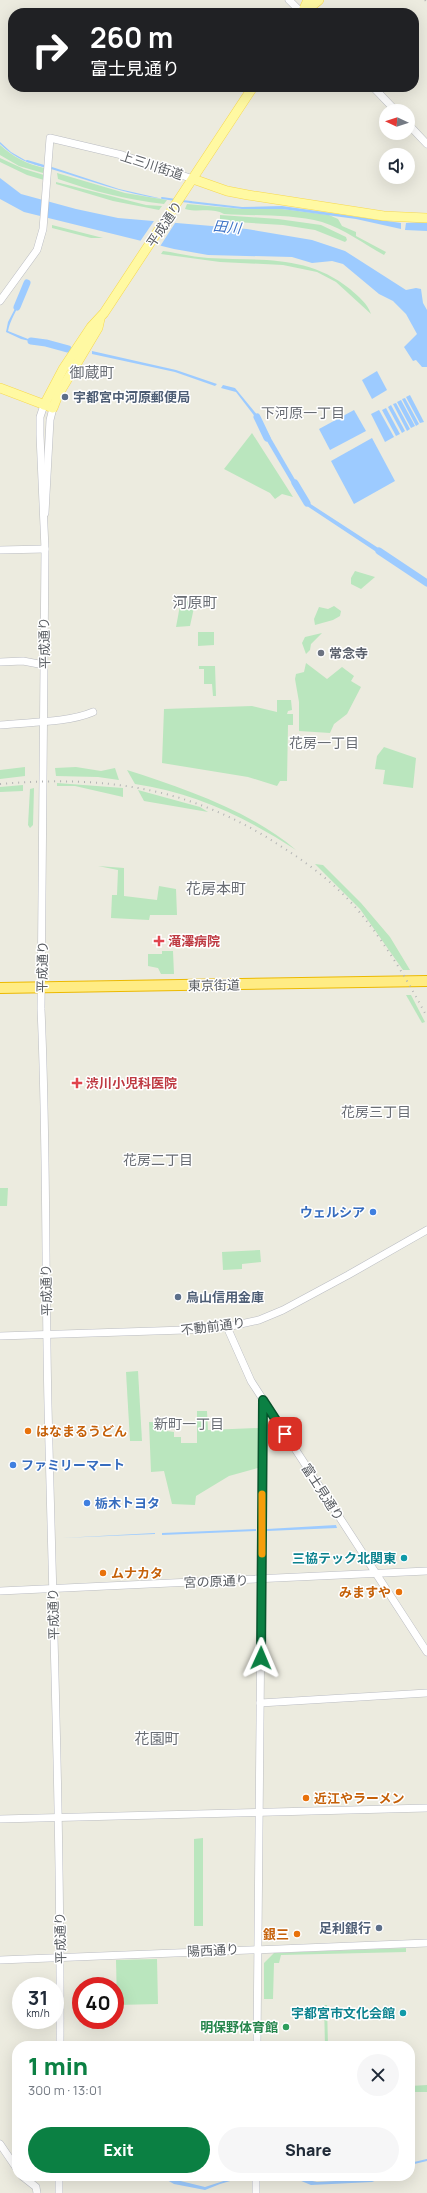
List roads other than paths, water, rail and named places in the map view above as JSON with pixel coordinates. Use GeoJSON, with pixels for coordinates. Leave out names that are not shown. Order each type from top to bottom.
{"type":"FeatureCollection","features":[{"type":"Feature","properties":{"kind":"highway","name":"東京街道"},"geometry":{"type":"LineString","coordinates":[[0,988],[427,981]]}},
{"type":"Feature","properties":{"kind":"main road"},"geometry":{"type":"LineString","coordinates":[[309,8],[319,0]]}},
{"type":"Feature","properties":{"kind":"main road","name":"平成通り"},"geometry":{"type":"LineString","coordinates":[[48,406],[63,369],[91,327],[100,319],[144,254],[250,92]]}},
{"type":"Feature","properties":{"kind":"main road","name":"上三川街道"},"geometry":{"type":"LineString","coordinates":[[194,179],[227,191],[248,195],[384,216],[427,218]]}},
{"type":"Feature","properties":{"kind":"main road"},"geometry":{"type":"LineString","coordinates":[[0,388],[48,406]]}},
{"type":"Feature","properties":{"kind":"street"},"geometry":{"type":"LineString","coordinates":[[289,0],[297,8]]}},
{"type":"Feature","properties":{"kind":"street"},"geometry":{"type":"LineString","coordinates":[[378,92],[389,104]]}},
{"type":"Feature","properties":{"kind":"street"},"geometry":{"type":"LineString","coordinates":[[415,131],[427,144]]}},
{"type":"Feature","properties":{"kind":"street","name":"上三川街道"},"geometry":{"type":"LineString","coordinates":[[0,301],[37,250],[43,226],[50,138],[122,155],[194,179]]}},
{"type":"Feature","properties":{"kind":"street","name":"平成通り"},"geometry":{"type":"LineString","coordinates":[[48,406],[40,417],[44,535],[41,988],[52,1589],[58,1818],[60,2041]]}},
{"type":"Feature","properties":{"kind":"street"},"geometry":{"type":"LineString","coordinates":[[0,550],[44,549]]}},
{"type":"Feature","properties":{"kind":"street"},"geometry":{"type":"LineString","coordinates":[[0,662],[23,661],[44,665]]}},
{"type":"Feature","properties":{"kind":"street"},"geometry":{"type":"LineString","coordinates":[[0,725],[86,715],[93,712]]}},
{"type":"Feature","properties":{"kind":"street","name":"不動前通り"},"geometry":{"type":"LineString","coordinates":[[0,1336],[106,1334],[227,1327],[260,1320],[278,1313],[427,1230]]}},
{"type":"Feature","properties":{"kind":"street","name":"富士見通り"},"geometry":{"type":"LineString","coordinates":[[227,1327],[251,1382],[427,1652]]}},
{"type":"Feature","properties":{"kind":"street"},"geometry":{"type":"LineString","coordinates":[[257,2041],[263,1400]]}},
{"type":"Feature","properties":{"kind":"street","name":"宮の原通り"},"geometry":{"type":"LineString","coordinates":[[0,1591],[427,1571]]}},
{"type":"Feature","properties":{"kind":"street"},"geometry":{"type":"LineString","coordinates":[[260,1703],[427,1694]]}},
{"type":"Feature","properties":{"kind":"street"},"geometry":{"type":"LineString","coordinates":[[0,1819],[259,1814],[427,1808]]}},
{"type":"Feature","properties":{"kind":"street","name":"陽西通り"},"geometry":{"type":"LineString","coordinates":[[0,1960],[258,1948],[427,1943]]}},
{"type":"Feature","properties":{"kind":"street"},"geometry":{"type":"LineString","coordinates":[[0,2144],[12,2162]]}},
{"type":"Feature","properties":{"kind":"street"},"geometry":{"type":"LineString","coordinates":[[28,2181],[36,2187],[37,2193]]}},
{"type":"Feature","properties":{"kind":"street"},"geometry":{"type":"LineString","coordinates":[[59,2181],[59,2193]]}},
{"type":"Feature","properties":{"kind":"street"},"geometry":{"type":"LineString","coordinates":[[256,2181],[256,2193]]}},
{"type":"Feature","properties":{"kind":"water"},"geometry":{"type":"Polygon","coordinates":[[[0,142],[11,152],[30,163],[18,158],[6,150],[0,142]]]}},
{"type":"Feature","properties":{"kind":"water"},"geometry":{"type":"Polygon","coordinates":[[[30,163],[52,167],[119,189],[163,199],[120,190],[30,163]]]}},
{"type":"Feature","properties":{"kind":"water"},"geometry":{"type":"Polygon","coordinates":[[[0,178],[21,194],[76,209],[118,218],[247,229],[312,240],[345,251],[406,290],[416,288],[421,289],[423,303],[427,310],[427,367],[422,367],[416,360],[413,361],[404,347],[417,334],[406,314],[393,301],[379,294],[343,264],[332,261],[312,263],[292,257],[208,255],[174,249],[24,212],[0,199],[0,178]]]}},
{"type":"Feature","properties":{"kind":"water"},"geometry":{"type":"Polygon","coordinates":[[[190,201],[242,207],[282,206],[401,223],[401,229],[356,219],[282,209],[242,209],[189,203],[190,201]]]}},
{"type":"Feature","properties":{"kind":"water"},"geometry":{"type":"Polygon","coordinates":[[[427,222],[427,231],[405,230],[406,223],[427,222]]]}},
{"type":"Feature","properties":{"kind":"water"},"geometry":{"type":"Polygon","coordinates":[[[20,299],[22,299],[8,331],[38,343],[21,339],[6,332],[8,322],[20,299]]]}},
{"type":"Feature","properties":{"kind":"water"},"geometry":{"type":"Polygon","coordinates":[[[92,351],[176,370],[217,384],[215,386],[175,372],[92,354],[92,351]]]}},
{"type":"Feature","properties":{"kind":"water"},"geometry":{"type":"Polygon","coordinates":[[[377,371],[387,390],[372,399],[362,380],[377,371]]]}},
{"type":"Feature","properties":{"kind":"water"},"geometry":{"type":"Polygon","coordinates":[[[223,385],[235,388],[263,422],[259,425],[259,422],[236,392],[221,388],[223,385]]]}},
{"type":"Feature","properties":{"kind":"water"},"geometry":{"type":"Polygon","coordinates":[[[410,395],[424,422],[420,423],[406,397],[410,395]]]}},
{"type":"Feature","properties":{"kind":"water"},"geometry":{"type":"Polygon","coordinates":[[[405,398],[419,424],[416,426],[402,399],[405,398]]]}},
{"type":"Feature","properties":{"kind":"water"},"geometry":{"type":"Polygon","coordinates":[[[401,400],[415,426],[411,428],[397,402],[401,400]]]}},
{"type":"Feature","properties":{"kind":"water"},"geometry":{"type":"Polygon","coordinates":[[[396,403],[410,429],[407,431],[393,404],[396,403]]]}},
{"type":"Feature","properties":{"kind":"water"},"geometry":{"type":"Polygon","coordinates":[[[391,405],[405,431],[402,433],[388,407],[391,405]]]}},
{"type":"Feature","properties":{"kind":"water"},"geometry":{"type":"Polygon","coordinates":[[[386,408],[400,434],[396,436],[382,410],[386,408]]]}},
{"type":"Feature","properties":{"kind":"water"},"geometry":{"type":"Polygon","coordinates":[[[354,410],[366,431],[330,450],[319,429],[354,410]]]}},
{"type":"Feature","properties":{"kind":"water"},"geometry":{"type":"Polygon","coordinates":[[[379,410],[394,437],[385,442],[371,414],[379,410]]]}},
{"type":"Feature","properties":{"kind":"water"},"geometry":{"type":"Polygon","coordinates":[[[265,428],[301,490],[297,492],[261,431],[265,428]]]}},
{"type":"Feature","properties":{"kind":"water"},"geometry":{"type":"Polygon","coordinates":[[[372,438],[395,481],[354,504],[331,461],[372,438]]]}},
{"type":"Feature","properties":{"kind":"water"},"geometry":{"type":"Polygon","coordinates":[[[304,496],[309,503],[386,553],[387,559],[307,506],[301,497],[304,496]]]}},
{"type":"Feature","properties":{"kind":"water"},"geometry":{"type":"Polygon","coordinates":[[[336,1525],[337,1528],[267,1531],[267,1529],[336,1525]]]}},
{"type":"Feature","properties":{"kind":"water"},"geometry":{"type":"Polygon","coordinates":[[[256,1529],[256,1531],[162,1535],[162,1533],[256,1529]]]}},
{"type":"Feature","properties":{"kind":"water"},"geometry":{"type":"Polygon","coordinates":[[[155,1533],[155,1534],[62,1538],[155,1533]]]}},
{"type":"Feature","properties":{"kind":"water"},"geometry":{"type":"Polygon","coordinates":[[[169,2181],[180,2181],[205,2187],[224,2181],[230,2181],[205,2190],[174,2184],[169,2181]]]}},
{"type":"Feature","properties":{"kind":"water"},"geometry":{"type":"Polygon","coordinates":[[[301,2181],[374,2181],[372,2182],[311,2185],[301,2181]]]}},
{"type":"Feature","properties":{"kind":"waterway"},"geometry":{"type":"LineString","coordinates":[[27,161],[44,166]]}},
{"type":"Feature","properties":{"kind":"waterway"},"geometry":{"type":"LineString","coordinates":[[162,198],[176,200]]}},
{"type":"Feature","properties":{"kind":"waterway"},"geometry":{"type":"LineString","coordinates":[[182,201],[191,202]]}},
{"type":"Feature","properties":{"kind":"waterway"},"geometry":{"type":"LineString","coordinates":[[17,307],[27,283]]}},
{"type":"Feature","properties":{"kind":"waterway"},"geometry":{"type":"LineString","coordinates":[[31,341],[46,343],[68,349]]}},
{"type":"Feature","properties":{"kind":"waterway"},"geometry":{"type":"LineString","coordinates":[[257,417],[267,438]]}},
{"type":"Feature","properties":{"kind":"waterway"},"geometry":{"type":"LineString","coordinates":[[295,483],[307,503]]}},
{"type":"Feature","properties":{"kind":"waterway"},"geometry":{"type":"LineString","coordinates":[[379,551],[427,583]]}},
{"type":"Feature","properties":{"kind":"waterway"},"geometry":{"type":"LineString","coordinates":[[415,2163],[427,2160]]}},
{"type":"Feature","properties":{"kind":"waterway"},"geometry":{"type":"LineString","coordinates":[[338,2182],[343,2181]]}},
{"type":"Feature","properties":{"kind":"railway"},"geometry":{"type":"LineString","coordinates":[[0,784],[76,782],[112,784],[147,790],[181,798],[215,811],[248,827],[302,860],[348,899],[385,947],[427,1017]]}},
{"type":"Feature","properties":{"kind":"place","name":"宇都宮中河原郵便局"},"geometry":{"type":"Point","coordinates":[65,397]}},
{"type":"Feature","properties":{"kind":"place","name":"常念寺"},"geometry":{"type":"Point","coordinates":[321,653]}},
{"type":"Feature","properties":{"kind":"place","name":"滝澤病院"},"geometry":{"type":"Point","coordinates":[159,941]}},
{"type":"Feature","properties":{"kind":"place","name":"渋川小児科医院"},"geometry":{"type":"Point","coordinates":[77,1083]}},
{"type":"Feature","properties":{"kind":"place","name":"ウェルシア"},"geometry":{"type":"Point","coordinates":[373,1212]}},
{"type":"Feature","properties":{"kind":"place","name":"烏山信用金庫"},"geometry":{"type":"Point","coordinates":[178,1297]}},
{"type":"Feature","properties":{"kind":"place","name":"はなまるうどん"},"geometry":{"type":"Point","coordinates":[28,1431]}},
{"type":"Feature","properties":{"kind":"place","name":"ファミリーマート"},"geometry":{"type":"Point","coordinates":[13,1465]}},
{"type":"Feature","properties":{"kind":"place","name":"栃木トヨタ"},"geometry":{"type":"Point","coordinates":[87,1503]}},
{"type":"Feature","properties":{"kind":"place","name":"三協テック北関東"},"geometry":{"type":"Point","coordinates":[404,1558]}},
{"type":"Feature","properties":{"kind":"place","name":"ムナカタ"},"geometry":{"type":"Point","coordinates":[103,1573]}},
{"type":"Feature","properties":{"kind":"place","name":"みますや"},"geometry":{"type":"Point","coordinates":[399,1592]}},
{"type":"Feature","properties":{"kind":"place","name":"近江やラーメン"},"geometry":{"type":"Point","coordinates":[306,1798]}},
{"type":"Feature","properties":{"kind":"place","name":"足利銀行"},"geometry":{"type":"Point","coordinates":[379,1928]}},
{"type":"Feature","properties":{"kind":"place","name":"銀三"},"geometry":{"type":"Point","coordinates":[297,1934]}},
{"type":"Feature","properties":{"kind":"place","name":"宇都宮市文化会館"},"geometry":{"type":"Point","coordinates":[403,2013]}},
{"type":"Feature","properties":{"kind":"place","name":"明保野体育館"},"geometry":{"type":"Point","coordinates":[286,2027]}},
{"type":"Feature","properties":{"kind":"district","name":"御蔵町"},"geometry":{"type":"Point","coordinates":[92,373]}},
{"type":"Feature","properties":{"kind":"district","name":"下河原一丁目"},"geometry":{"type":"Point","coordinates":[303,413]}},
{"type":"Feature","properties":{"kind":"district","name":"河原町"},"geometry":{"type":"Point","coordinates":[195,603]}},
{"type":"Feature","properties":{"kind":"district","name":"花房一丁目"},"geometry":{"type":"Point","coordinates":[324,743]}},
{"type":"Feature","properties":{"kind":"district","name":"花房本町"},"geometry":{"type":"Point","coordinates":[216,889]}},
{"type":"Feature","properties":{"kind":"district","name":"花房三丁目"},"geometry":{"type":"Point","coordinates":[376,1112]}},
{"type":"Feature","properties":{"kind":"district","name":"花房二丁目"},"geometry":{"type":"Point","coordinates":[158,1160]}},
{"type":"Feature","properties":{"kind":"district","name":"新町一丁目"},"geometry":{"type":"Point","coordinates":[189,1424]}},
{"type":"Feature","properties":{"kind":"district","name":"花園町"},"geometry":{"type":"Point","coordinates":[157,1739]}},
{"type":"Feature","properties":{"kind":"water label","name":"田川"},"geometry":{"type":"Point","coordinates":[227,227]}}]}
